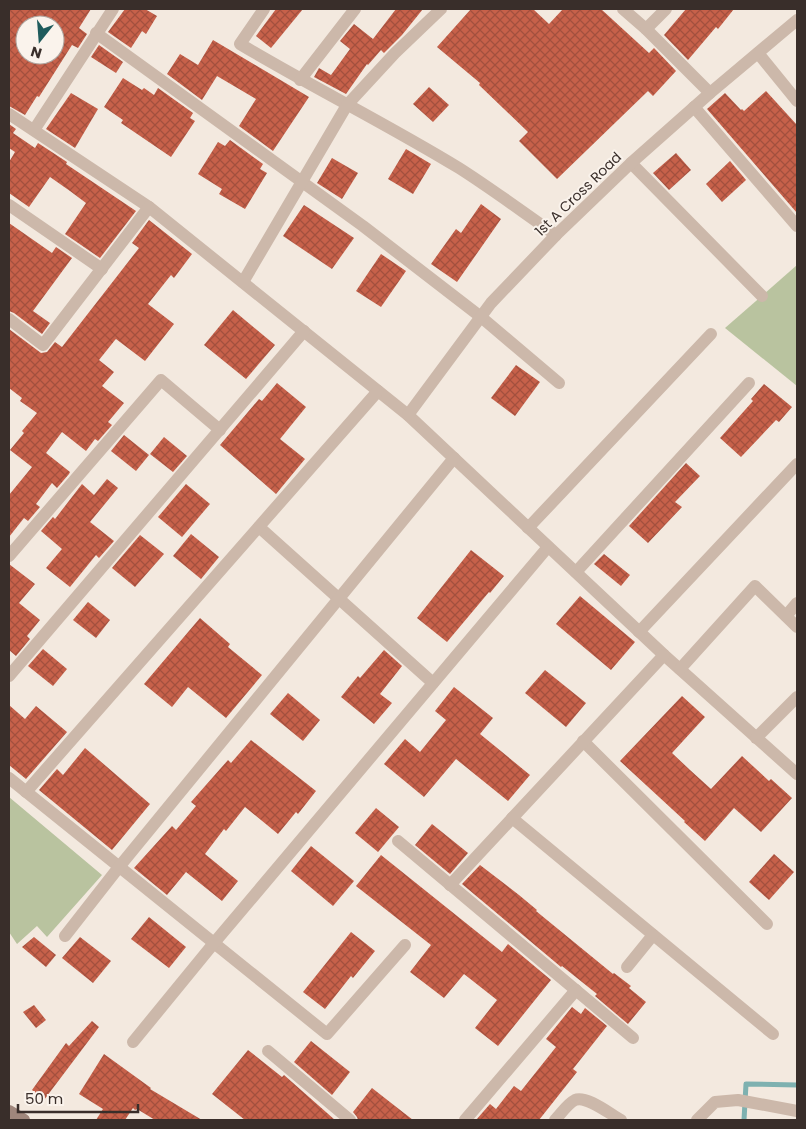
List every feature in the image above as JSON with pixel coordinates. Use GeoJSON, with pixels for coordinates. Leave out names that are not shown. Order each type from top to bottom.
{"type":"FeatureCollection","features":[{"type":"Feature","properties":{"kind":"main road"},"geometry":{"type":"LineString","coordinates":[[9,1111],[24,1120]]}},
{"type":"Feature","properties":{"kind":"street"},"geometry":{"type":"LineString","coordinates":[[34,130],[113,9]]}},
{"type":"Feature","properties":{"kind":"street"},"geometry":{"type":"LineString","coordinates":[[264,9],[240,44],[300,80],[459,168],[556,235]]}},
{"type":"Feature","properties":{"kind":"street"},"geometry":{"type":"LineString","coordinates":[[300,80],[355,9]]}},
{"type":"Feature","properties":{"kind":"street"},"geometry":{"type":"LineString","coordinates":[[243,282],[347,105],[396,52],[440,9]]}},
{"type":"Feature","properties":{"kind":"street"},"geometry":{"type":"LineString","coordinates":[[623,9],[646,29],[710,93]]}},
{"type":"Feature","properties":{"kind":"street"},"geometry":{"type":"LineString","coordinates":[[646,29],[666,9]]}},
{"type":"Feature","properties":{"kind":"street","name":"1st A Cross Road"},"geometry":{"type":"LineString","coordinates":[[408,415],[491,303],[556,235],[694,107],[797,20]]}},
{"type":"Feature","properties":{"kind":"street"},"geometry":{"type":"LineString","coordinates":[[96,33],[302,184],[363,226],[481,317],[559,383]]}},
{"type":"Feature","properties":{"kind":"street"},"geometry":{"type":"LineString","coordinates":[[758,53],[797,101]]}},
{"type":"Feature","properties":{"kind":"street"},"geometry":{"type":"LineString","coordinates":[[694,107],[797,226]]}},
{"type":"Feature","properties":{"kind":"street"},"geometry":{"type":"LineString","coordinates":[[9,114],[150,207],[408,415],[680,670],[797,774]]}},
{"type":"Feature","properties":{"kind":"street"},"geometry":{"type":"LineString","coordinates":[[631,164],[762,296]]}},
{"type":"Feature","properties":{"kind":"street"},"geometry":{"type":"LineString","coordinates":[[9,204],[102,269]]}},
{"type":"Feature","properties":{"kind":"street"},"geometry":{"type":"LineString","coordinates":[[9,319],[43,345],[150,207]]}},
{"type":"Feature","properties":{"kind":"street"},"geometry":{"type":"LineString","coordinates":[[9,676],[304,331]]}},
{"type":"Feature","properties":{"kind":"street"},"geometry":{"type":"LineString","coordinates":[[528,528],[711,334]]}},
{"type":"Feature","properties":{"kind":"street"},"geometry":{"type":"LineString","coordinates":[[9,556],[161,380],[220,430]]}},
{"type":"Feature","properties":{"kind":"street"},"geometry":{"type":"LineString","coordinates":[[576,572],[749,383]]}},
{"type":"Feature","properties":{"kind":"street"},"geometry":{"type":"LineString","coordinates":[[26,792],[378,390]]}},
{"type":"Feature","properties":{"kind":"street"},"geometry":{"type":"LineString","coordinates":[[65,936],[119,867],[454,458]]}},
{"type":"Feature","properties":{"kind":"street"},"geometry":{"type":"LineString","coordinates":[[640,632],[797,464]]}},
{"type":"Feature","properties":{"kind":"street"},"geometry":{"type":"LineString","coordinates":[[259,526],[434,683]]}},
{"type":"Feature","properties":{"kind":"street"},"geometry":{"type":"LineString","coordinates":[[133,1042],[214,943],[548,547]]}},
{"type":"Feature","properties":{"kind":"street"},"geometry":{"type":"LineString","coordinates":[[680,670],[755,586],[797,627]]}},
{"type":"Feature","properties":{"kind":"street"},"geometry":{"type":"LineString","coordinates":[[786,616],[797,603]]}},
{"type":"Feature","properties":{"kind":"street"},"geometry":{"type":"LineString","coordinates":[[450,885],[664,655]]}},
{"type":"Feature","properties":{"kind":"street"},"geometry":{"type":"LineString","coordinates":[[756,738],[797,697]]}},
{"type":"Feature","properties":{"kind":"street"},"geometry":{"type":"LineString","coordinates":[[583,741],[767,924]]}},
{"type":"Feature","properties":{"kind":"street"},"geometry":{"type":"LineString","coordinates":[[9,778],[326,1034],[405,945]]}},
{"type":"Feature","properties":{"kind":"street"},"geometry":{"type":"LineString","coordinates":[[512,818],[773,1034]]}},
{"type":"Feature","properties":{"kind":"street"},"geometry":{"type":"LineString","coordinates":[[398,841],[633,1038]]}},
{"type":"Feature","properties":{"kind":"street"},"geometry":{"type":"LineString","coordinates":[[627,967],[653,935]]}},
{"type":"Feature","properties":{"kind":"street"},"geometry":{"type":"LineString","coordinates":[[465,1120],[576,990]]}},
{"type":"Feature","properties":{"kind":"street"},"geometry":{"type":"LineString","coordinates":[[268,1051],[350,1120]]}},
{"type":"Feature","properties":{"kind":"street"},"geometry":{"type":"LineString","coordinates":[[555,1120],[577,1099],[589,1101],[621,1120]]}},
{"type":"Feature","properties":{"kind":"street"},"geometry":{"type":"LineString","coordinates":[[697,1120],[715,1102],[738,1100],[797,1110]]}},
{"type":"Feature","properties":{"kind":"green space"},"geometry":{"type":"Polygon","coordinates":[[[797,265],[797,386],[725,328],[797,265]]]}},
{"type":"Feature","properties":{"kind":"green space"},"geometry":{"type":"Polygon","coordinates":[[[9,797],[102,875],[47,937],[37,926],[17,944],[9,932],[9,797]]]}},
{"type":"Feature","properties":{"kind":"building"},"geometry":{"type":"Polygon","coordinates":[[[9,9],[91,9],[79,28],[87,34],[78,48],[72,45],[65,56],[65,15],[15,15],[15,65],[59,65],[25,115],[9,106],[9,9]]]}},
{"type":"Feature","properties":{"kind":"building"},"geometry":{"type":"Polygon","coordinates":[[[125,9],[145,9],[157,16],[146,34],[142,31],[131,48],[108,32],[125,9]]]}},
{"type":"Feature","properties":{"kind":"building"},"geometry":{"type":"Polygon","coordinates":[[[276,9],[303,9],[271,48],[256,36],[276,9]]]}},
{"type":"Feature","properties":{"kind":"building"},"geometry":{"type":"Polygon","coordinates":[[[396,9],[423,9],[402,35],[384,53],[381,50],[367,64],[346,94],[314,77],[319,68],[331,75],[350,49],[340,41],[354,24],[373,39],[396,9]]]}},
{"type":"Feature","properties":{"kind":"building"},"geometry":{"type":"Polygon","coordinates":[[[471,9],[533,9],[549,24],[563,9],[601,9],[649,53],[654,48],[676,71],[653,96],[648,91],[557,179],[519,141],[528,132],[479,85],[480,83],[437,47],[471,9]]]}},
{"type":"Feature","properties":{"kind":"building"},"geometry":{"type":"Polygon","coordinates":[[[686,9],[734,9],[718,29],[716,27],[688,60],[664,35],[686,9]]]}},
{"type":"Feature","properties":{"kind":"building"},"geometry":{"type":"Polygon","coordinates":[[[213,40],[309,97],[273,151],[239,126],[256,99],[217,76],[202,100],[167,74],[180,54],[198,65],[213,40]]]}},
{"type":"Feature","properties":{"kind":"building"},"geometry":{"type":"Polygon","coordinates":[[[99,45],[123,62],[116,73],[91,57],[99,45]]]}},
{"type":"Feature","properties":{"kind":"building"},"geometry":{"type":"Polygon","coordinates":[[[123,78],[154,95],[158,88],[193,113],[190,118],[195,121],[171,157],[121,123],[123,120],[104,107],[123,78]]]}},
{"type":"Feature","properties":{"kind":"building"},"geometry":{"type":"Polygon","coordinates":[[[429,87],[449,105],[433,122],[413,104],[429,87]]]}},
{"type":"Feature","properties":{"kind":"building"},"geometry":{"type":"Polygon","coordinates":[[[766,91],[797,125],[797,213],[707,109],[725,93],[744,111],[766,91]]]}},
{"type":"Feature","properties":{"kind":"building"},"geometry":{"type":"Polygon","coordinates":[[[71,93],[98,109],[75,148],[46,129],[71,93]]]}},
{"type":"Feature","properties":{"kind":"building"},"geometry":{"type":"Polygon","coordinates":[[[9,124],[16,129],[13,133],[35,148],[38,143],[136,211],[100,258],[65,234],[86,203],[70,191],[50,177],[29,207],[9,193],[9,162],[15,152],[9,148],[9,124]]]}},
{"type":"Feature","properties":{"kind":"building"},"geometry":{"type":"Polygon","coordinates":[[[230,140],[263,164],[260,169],[267,173],[245,209],[219,194],[222,189],[198,174],[218,142],[225,146],[230,140]]]}},
{"type":"Feature","properties":{"kind":"building"},"geometry":{"type":"Polygon","coordinates":[[[406,149],[431,164],[413,194],[388,179],[406,149]]]}},
{"type":"Feature","properties":{"kind":"building"},"geometry":{"type":"Polygon","coordinates":[[[676,153],[691,170],[669,190],[653,173],[676,153]]]}},
{"type":"Feature","properties":{"kind":"building"},"geometry":{"type":"Polygon","coordinates":[[[332,158],[358,173],[342,199],[317,183],[332,158]]]}},
{"type":"Feature","properties":{"kind":"building"},"geometry":{"type":"Polygon","coordinates":[[[730,161],[746,180],[722,202],[706,184],[730,161]]]}},
{"type":"Feature","properties":{"kind":"building"},"geometry":{"type":"Polygon","coordinates":[[[481,204],[501,219],[457,282],[431,264],[456,229],[461,233],[481,204]]]}},
{"type":"Feature","properties":{"kind":"building"},"geometry":{"type":"Polygon","coordinates":[[[304,205],[354,238],[332,269],[283,236],[304,205]]]}},
{"type":"Feature","properties":{"kind":"building"},"geometry":{"type":"Polygon","coordinates":[[[149,220],[192,254],[174,278],[171,275],[148,304],[174,324],[145,361],[116,339],[99,360],[114,372],[102,386],[124,403],[108,422],[112,425],[98,441],[95,439],[86,451],[62,432],[46,453],[70,472],[69,474],[57,488],[52,483],[36,504],[40,507],[28,521],[24,518],[9,537],[9,495],[32,467],[10,450],[24,433],[22,431],[37,413],[20,401],[22,398],[9,388],[9,329],[41,353],[47,352],[55,342],[62,347],[139,248],[132,243],[149,220]]]}},
{"type":"Feature","properties":{"kind":"building"},"geometry":{"type":"Polygon","coordinates":[[[9,223],[52,253],[56,247],[72,258],[33,311],[50,323],[42,334],[9,311],[9,223]]]}},
{"type":"Feature","properties":{"kind":"building"},"geometry":{"type":"Polygon","coordinates":[[[381,254],[406,271],[381,307],[356,291],[381,254]]]}},
{"type":"Feature","properties":{"kind":"building"},"geometry":{"type":"Polygon","coordinates":[[[233,310],[275,345],[246,379],[204,345],[233,310]]]}},
{"type":"Feature","properties":{"kind":"building"},"geometry":{"type":"Polygon","coordinates":[[[516,365],[540,382],[515,416],[491,398],[516,365]]]}},
{"type":"Feature","properties":{"kind":"building"},"geometry":{"type":"Polygon","coordinates":[[[277,383],[306,407],[280,439],[305,459],[276,494],[220,445],[259,399],[262,401],[277,383]]]}},
{"type":"Feature","properties":{"kind":"building"},"geometry":{"type":"Polygon","coordinates":[[[764,384],[792,407],[779,422],[776,420],[741,457],[720,438],[753,401],[751,399],[764,384]]]}},
{"type":"Feature","properties":{"kind":"building"},"geometry":{"type":"Polygon","coordinates":[[[124,435],[149,455],[136,471],[111,451],[124,435]]]}},
{"type":"Feature","properties":{"kind":"building"},"geometry":{"type":"Polygon","coordinates":[[[164,437],[187,456],[173,472],[150,454],[164,437]]]}},
{"type":"Feature","properties":{"kind":"building"},"geometry":{"type":"Polygon","coordinates":[[[686,463],[700,476],[675,502],[682,507],[648,543],[629,526],[686,463]]]}},
{"type":"Feature","properties":{"kind":"building"},"geometry":{"type":"Polygon","coordinates":[[[107,479],[118,488],[90,522],[114,541],[99,558],[96,555],[70,587],[46,568],[62,549],[41,531],[53,517],[55,519],[82,484],[94,495],[107,479]]]}},
{"type":"Feature","properties":{"kind":"building"},"geometry":{"type":"Polygon","coordinates":[[[186,484],[210,504],[182,537],[158,517],[186,484]]]}},
{"type":"Feature","properties":{"kind":"building"},"geometry":{"type":"Polygon","coordinates":[[[191,534],[219,557],[201,579],[173,556],[191,534]]]}},
{"type":"Feature","properties":{"kind":"building"},"geometry":{"type":"Polygon","coordinates":[[[140,535],[164,554],[135,587],[112,568],[140,535]]]}},
{"type":"Feature","properties":{"kind":"building"},"geometry":{"type":"Polygon","coordinates":[[[471,550],[504,576],[447,642],[417,618],[471,550]]]}},
{"type":"Feature","properties":{"kind":"building"},"geometry":{"type":"Polygon","coordinates":[[[604,554],[630,575],[621,586],[594,564],[604,554]]]}},
{"type":"Feature","properties":{"kind":"building"},"geometry":{"type":"Polygon","coordinates":[[[9,564],[35,584],[19,603],[40,620],[27,636],[30,639],[16,656],[9,650],[9,564]]]}},
{"type":"Feature","properties":{"kind":"building"},"geometry":{"type":"Polygon","coordinates":[[[580,596],[635,642],[611,670],[556,624],[580,596]]]}},
{"type":"Feature","properties":{"kind":"building"},"geometry":{"type":"Polygon","coordinates":[[[88,602],[110,620],[96,638],[73,620],[88,602]]]}},
{"type":"Feature","properties":{"kind":"building"},"geometry":{"type":"Polygon","coordinates":[[[200,618],[230,644],[228,647],[262,675],[226,718],[188,687],[172,707],[144,684],[200,618]]]}},
{"type":"Feature","properties":{"kind":"building"},"geometry":{"type":"Polygon","coordinates":[[[43,649],[67,669],[53,686],[28,666],[43,649]]]}},
{"type":"Feature","properties":{"kind":"building"},"geometry":{"type":"Polygon","coordinates":[[[384,650],[402,666],[380,694],[392,703],[374,724],[341,697],[358,676],[360,678],[384,650]]]}},
{"type":"Feature","properties":{"kind":"building"},"geometry":{"type":"Polygon","coordinates":[[[545,670],[586,703],[566,727],[525,693],[545,670]]]}},
{"type":"Feature","properties":{"kind":"building"},"geometry":{"type":"Polygon","coordinates":[[[454,687],[493,718],[480,734],[530,775],[508,801],[456,759],[424,797],[384,764],[405,739],[420,752],[446,720],[435,711],[454,687]]]}},
{"type":"Feature","properties":{"kind":"building"},"geometry":{"type":"Polygon","coordinates":[[[288,693],[320,720],[303,741],[270,714],[288,693]]]}},
{"type":"Feature","properties":{"kind":"building"},"geometry":{"type":"Polygon","coordinates":[[[682,696],[705,717],[672,753],[690,770],[711,789],[742,756],[769,781],[771,779],[792,798],[761,832],[734,808],[705,841],[620,761],[682,696]]]}},
{"type":"Feature","properties":{"kind":"building"},"geometry":{"type":"Polygon","coordinates":[[[9,705],[25,719],[36,706],[67,732],[26,779],[9,765],[9,705]]]}},
{"type":"Feature","properties":{"kind":"building"},"geometry":{"type":"Polygon","coordinates":[[[251,740],[316,791],[298,814],[296,812],[278,834],[245,807],[226,831],[224,829],[205,854],[238,881],[222,901],[186,872],[167,895],[134,868],[172,826],[176,830],[196,806],[191,802],[228,760],[231,763],[251,740]]]}},
{"type":"Feature","properties":{"kind":"building"},"geometry":{"type":"Polygon","coordinates":[[[85,748],[150,804],[112,850],[39,790],[57,769],[63,775],[85,748]]]}},
{"type":"Feature","properties":{"kind":"building"},"geometry":{"type":"Polygon","coordinates":[[[376,808],[399,827],[378,852],[355,833],[376,808]]]}},
{"type":"Feature","properties":{"kind":"building"},"geometry":{"type":"Polygon","coordinates":[[[432,824],[468,853],[450,874],[415,845],[432,824]]]}},
{"type":"Feature","properties":{"kind":"building"},"geometry":{"type":"Polygon","coordinates":[[[311,846],[354,881],[333,906],[291,871],[311,846]]]}},
{"type":"Feature","properties":{"kind":"building"},"geometry":{"type":"Polygon","coordinates":[[[774,854],[794,872],[769,900],[749,882],[774,854]]]}},
{"type":"Feature","properties":{"kind":"building"},"geometry":{"type":"Polygon","coordinates":[[[381,855],[502,952],[508,944],[551,980],[498,1046],[475,1028],[497,1000],[464,974],[444,998],[410,972],[431,945],[356,886],[381,855]]]}},
{"type":"Feature","properties":{"kind":"building"},"geometry":{"type":"Polygon","coordinates":[[[480,865],[519,895],[613,974],[631,986],[629,988],[646,1002],[628,1024],[595,996],[597,994],[561,967],[462,884],[480,865]]]}},
{"type":"Feature","properties":{"kind":"building"},"geometry":{"type":"Polygon","coordinates":[[[149,917],[186,947],[169,968],[131,939],[149,917]]]}},
{"type":"Feature","properties":{"kind":"building"},"geometry":{"type":"Polygon","coordinates":[[[351,932],[375,951],[353,978],[351,976],[325,1009],[303,992],[351,932]]]}},
{"type":"Feature","properties":{"kind":"building"},"geometry":{"type":"Polygon","coordinates":[[[34,937],[56,955],[46,967],[22,947],[34,937]]]}},
{"type":"Feature","properties":{"kind":"building"},"geometry":{"type":"Polygon","coordinates":[[[80,937],[111,961],[93,983],[62,958],[80,937]]]}},
{"type":"Feature","properties":{"kind":"building"},"geometry":{"type":"Polygon","coordinates":[[[34,1005],[46,1020],[36,1028],[23,1012],[34,1005]]]}},
{"type":"Feature","properties":{"kind":"building"},"geometry":{"type":"Polygon","coordinates":[[[572,1007],[581,1014],[585,1008],[607,1026],[573,1069],[577,1072],[539,1120],[476,1120],[490,1104],[496,1109],[514,1086],[521,1091],[556,1047],[546,1039],[572,1007]]]}},
{"type":"Feature","properties":{"kind":"building"},"geometry":{"type":"Polygon","coordinates":[[[92,1021],[99,1027],[44,1100],[32,1090],[66,1043],[69,1046],[92,1021]]]}},
{"type":"Feature","properties":{"kind":"building"},"geometry":{"type":"Polygon","coordinates":[[[311,1041],[350,1072],[332,1095],[294,1062],[311,1041]]]}},
{"type":"Feature","properties":{"kind":"building"},"geometry":{"type":"Polygon","coordinates":[[[248,1050],[282,1077],[284,1075],[335,1120],[245,1120],[212,1094],[248,1050]]]}},
{"type":"Feature","properties":{"kind":"building"},"geometry":{"type":"Polygon","coordinates":[[[104,1054],[150,1089],[202,1120],[155,1120],[133,1108],[125,1120],[96,1120],[103,1109],[79,1094],[104,1054]]]}},
{"type":"Feature","properties":{"kind":"building"},"geometry":{"type":"Polygon","coordinates":[[[372,1088],[413,1120],[358,1120],[353,1112],[372,1088]]]}},
{"type":"Feature","properties":{"kind":"waterway"},"geometry":{"type":"LineString","coordinates":[[744,1120],[746,1084],[797,1085]]}}]}
